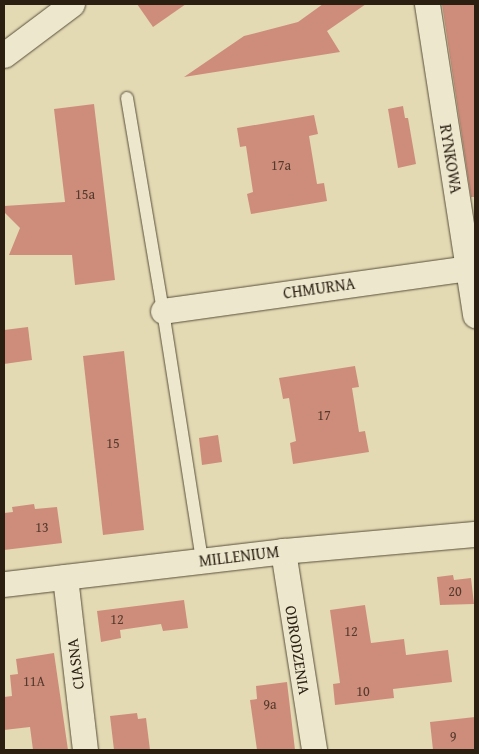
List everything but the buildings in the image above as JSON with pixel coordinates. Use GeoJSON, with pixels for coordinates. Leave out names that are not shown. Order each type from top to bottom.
{"type":"FeatureCollection","features":[{"type":"Feature","properties":{"kind":"street"},"geometry":{"type":"LineString","coordinates":[[4,55],[72,4]]}},
{"type":"Feature","properties":{"kind":"street","name":"RYNKOWA"},"geometry":{"type":"LineString","coordinates":[[427,4],[471,267],[475,315]]}},
{"type":"Feature","properties":{"kind":"street","name":"CHMURNA"},"geometry":{"type":"LineString","coordinates":[[163,311],[471,267]]}},
{"type":"Feature","properties":{"kind":"street","name":"MILLENIUM"},"geometry":{"type":"LineString","coordinates":[[4,584],[282,551],[475,534]]}},
{"type":"Feature","properties":{"kind":"street","name":"ODRODZENIA"},"geometry":{"type":"LineString","coordinates":[[282,551],[314,750]]}},
{"type":"Feature","properties":{"kind":"street","name":"CIASNA"},"geometry":{"type":"LineString","coordinates":[[65,577],[85,750]]}},
{"type":"Feature","properties":{"kind":"lane"},"geometry":{"type":"LineString","coordinates":[[127,98],[202,561]]}}]}
